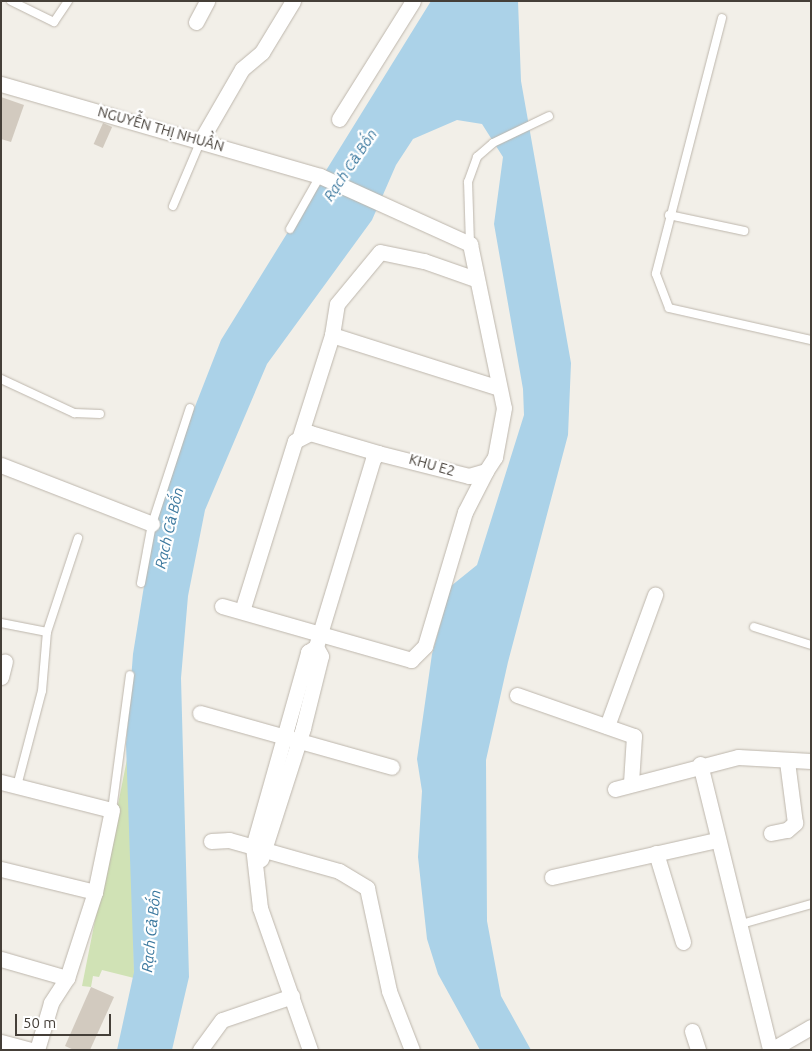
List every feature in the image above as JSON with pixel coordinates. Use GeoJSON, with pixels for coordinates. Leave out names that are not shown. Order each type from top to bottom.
{"type":"FeatureCollection","features":[{"type":"Feature","properties":{"kind":"street"},"geometry":{"type":"LineString","coordinates":[[196,22],[207,1]]}},
{"type":"Feature","properties":{"kind":"street"},"geometry":{"type":"LineString","coordinates":[[201,140],[242,69],[262,52],[293,1]]}},
{"type":"Feature","properties":{"kind":"street"},"geometry":{"type":"LineString","coordinates":[[339,119],[412,1]]}},
{"type":"Feature","properties":{"kind":"street","name":"NGUYỄN THỊ NHUẦN"},"geometry":{"type":"LineString","coordinates":[[1,84],[201,140],[320,176],[392,211],[470,244]]}},
{"type":"Feature","properties":{"kind":"street"},"geometry":{"type":"LineString","coordinates":[[222,606],[242,611],[318,640],[393,658],[411,660],[419,656],[425,646],[465,512],[495,457],[502,426],[499,388],[475,279],[470,244]]}},
{"type":"Feature","properties":{"kind":"street"},"geometry":{"type":"LineString","coordinates":[[242,611],[295,441],[300,436],[332,335],[337,304],[380,252],[424,261],[475,279]]}},
{"type":"Feature","properties":{"kind":"street"},"geometry":{"type":"LineString","coordinates":[[332,335],[499,388]]}},
{"type":"Feature","properties":{"kind":"street","name":"KHU E2"},"geometry":{"type":"LineString","coordinates":[[300,436],[310,433],[378,453],[469,476],[486,471]]}},
{"type":"Feature","properties":{"kind":"street"},"geometry":{"type":"LineString","coordinates":[[310,1050],[260,908],[256,867],[292,740],[321,656],[318,640],[373,459],[378,453]]}},
{"type":"Feature","properties":{"kind":"street"},"geometry":{"type":"LineString","coordinates":[[1,465],[152,524]]}},
{"type":"Feature","properties":{"kind":"street"},"geometry":{"type":"LineString","coordinates":[[607,726],[655,594]]}},
{"type":"Feature","properties":{"kind":"street"},"geometry":{"type":"LineString","coordinates":[[1,677],[4,661]]}},
{"type":"Feature","properties":{"kind":"street"},"geometry":{"type":"LineString","coordinates":[[517,695],[634,736],[636,741],[631,783]]}},
{"type":"Feature","properties":{"kind":"street"},"geometry":{"type":"LineString","coordinates":[[200,714],[392,767]]}},
{"type":"Feature","properties":{"kind":"street"},"geometry":{"type":"LineString","coordinates":[[616,789],[700,764],[738,757],[811,761]]}},
{"type":"Feature","properties":{"kind":"street"},"geometry":{"type":"LineString","coordinates":[[772,833],[788,830],[795,823],[787,761]]}},
{"type":"Feature","properties":{"kind":"street"},"geometry":{"type":"LineString","coordinates":[[700,764],[716,840],[770,1050],[811,1027]]}},
{"type":"Feature","properties":{"kind":"street"},"geometry":{"type":"LineString","coordinates":[[1,782],[112,810],[95,892],[67,978],[51,1003],[36,1050]]}},
{"type":"Feature","properties":{"kind":"street"},"geometry":{"type":"LineString","coordinates":[[211,842],[229,840],[339,871],[367,888],[389,991],[412,1050]]}},
{"type":"Feature","properties":{"kind":"street"},"geometry":{"type":"LineString","coordinates":[[552,877],[716,840]]}},
{"type":"Feature","properties":{"kind":"street"},"geometry":{"type":"LineString","coordinates":[[656,853],[683,942]]}},
{"type":"Feature","properties":{"kind":"street"},"geometry":{"type":"LineString","coordinates":[[1,869],[95,892]]}},
{"type":"Feature","properties":{"kind":"street"},"geometry":{"type":"LineString","coordinates":[[1,959],[67,978]]}},
{"type":"Feature","properties":{"kind":"street"},"geometry":{"type":"LineString","coordinates":[[200,1050],[222,1020],[292,996]]}},
{"type":"Feature","properties":{"kind":"street"},"geometry":{"type":"LineString","coordinates":[[692,1031],[698,1050]]}},
{"type":"Feature","properties":{"kind":"street"},"geometry":{"type":"LineString","coordinates":[[1,1042],[31,1050]]}},
{"type":"Feature","properties":{"kind":"lane"},"geometry":{"type":"LineString","coordinates":[[12,1],[54,22],[68,1]]}},
{"type":"Feature","properties":{"kind":"lane"},"geometry":{"type":"LineString","coordinates":[[722,18],[656,274],[669,308],[811,340]]}},
{"type":"Feature","properties":{"kind":"lane"},"geometry":{"type":"LineString","coordinates":[[470,244],[468,182],[477,157],[493,143],[549,116]]}},
{"type":"Feature","properties":{"kind":"lane"},"geometry":{"type":"LineString","coordinates":[[173,206],[201,140]]}},
{"type":"Feature","properties":{"kind":"lane"},"geometry":{"type":"LineString","coordinates":[[290,229],[320,176]]}},
{"type":"Feature","properties":{"kind":"lane"},"geometry":{"type":"LineString","coordinates":[[670,215],[744,231]]}},
{"type":"Feature","properties":{"kind":"lane"},"geometry":{"type":"LineString","coordinates":[[1,379],[74,413],[100,414]]}},
{"type":"Feature","properties":{"kind":"lane"},"geometry":{"type":"LineString","coordinates":[[141,583],[152,524],[190,408]]}},
{"type":"Feature","properties":{"kind":"lane"},"geometry":{"type":"LineString","coordinates":[[18,786],[42,691],[47,632],[78,538]]}},
{"type":"Feature","properties":{"kind":"lane"},"geometry":{"type":"LineString","coordinates":[[1,622],[47,632]]}},
{"type":"Feature","properties":{"kind":"lane"},"geometry":{"type":"LineString","coordinates":[[754,627],[811,645]]}},
{"type":"Feature","properties":{"kind":"lane"},"geometry":{"type":"LineString","coordinates":[[112,810],[130,675]]}},
{"type":"Feature","properties":{"kind":"lane"},"geometry":{"type":"LineString","coordinates":[[738,925],[811,904]]}},
{"type":"Feature","properties":{"kind":"green space"},"geometry":{"type":"Polygon","coordinates":[[[127,759],[133,853],[134,978],[102,970],[99,977],[93,976],[91,987],[82,986],[127,759]]]}},
{"type":"Feature","properties":{"kind":"water","name":"Rạch Cả Bốn"},"geometry":{"type":"Polygon","coordinates":[[[431,1],[518,1],[521,81],[571,363],[568,435],[508,662],[486,760],[487,921],[501,996],[531,1050],[480,1050],[438,974],[427,939],[418,857],[422,791],[417,759],[432,654],[451,586],[477,565],[524,415],[523,389],[494,224],[503,157],[482,124],[457,120],[413,139],[396,165],[372,220],[267,364],[205,510],[188,596],[181,678],[189,977],[172,1050],[117,1050],[134,972],[126,744],[133,654],[154,524],[171,468],[221,340],[431,1]]]}},
{"type":"Feature","properties":{"kind":"building"},"geometry":{"type":"Polygon","coordinates":[[[1,97],[24,105],[11,142],[1,139],[1,97]]]}},
{"type":"Feature","properties":{"kind":"building"},"geometry":{"type":"Polygon","coordinates":[[[103,123],[112,127],[103,148],[94,144],[103,123]]]}},
{"type":"Feature","properties":{"kind":"building"},"geometry":{"type":"Polygon","coordinates":[[[91,987],[114,997],[90,1050],[74,1050],[65,1046],[91,987]]]}}]}
